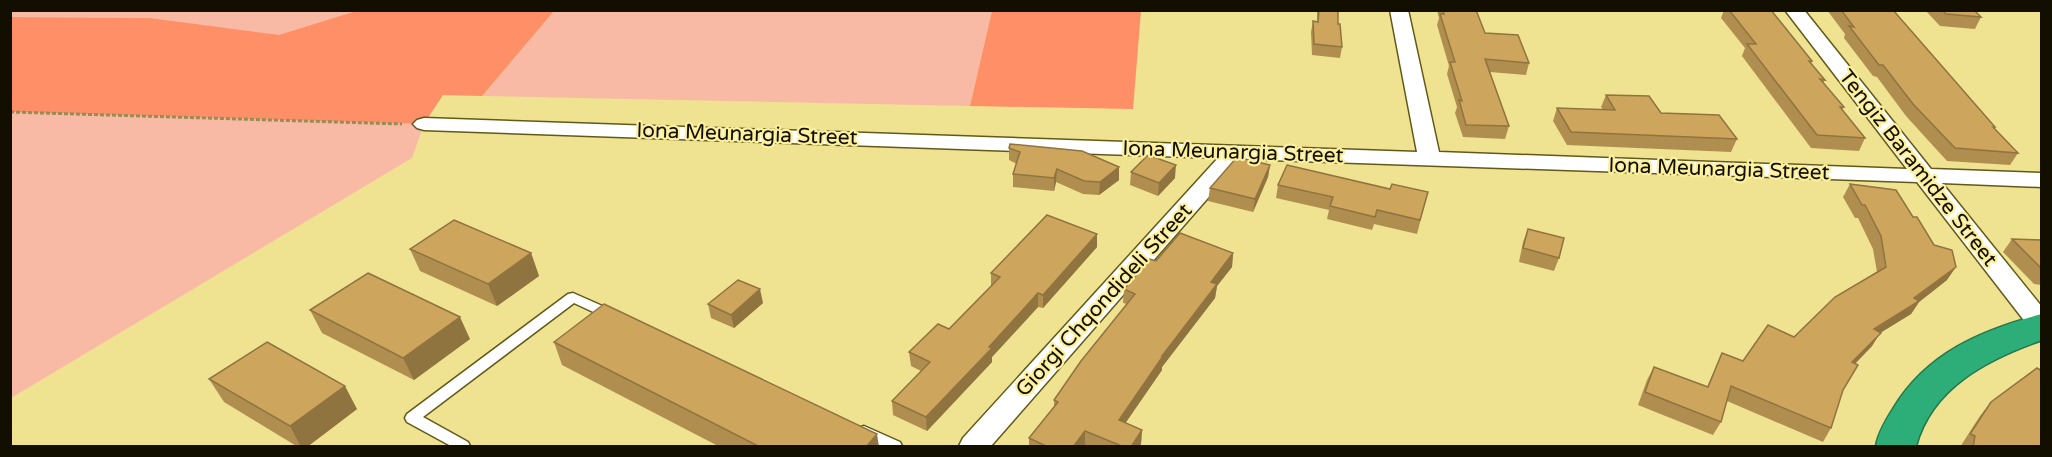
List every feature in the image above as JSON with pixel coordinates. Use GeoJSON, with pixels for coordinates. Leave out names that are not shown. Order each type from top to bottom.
{"type":"FeatureCollection","features":[{"type":"Feature","properties":{"kind":"highway"},"geometry":{"type":"LineString","coordinates":[[1896,447],[1900,431],[1924,390],[1956,362],[2000,341],[2042,326]]}},
{"type":"Feature","properties":{"kind":"street"},"geometry":{"type":"LineString","coordinates":[[1399,10],[1430,159]]}},
{"type":"Feature","properties":{"kind":"street","name":"Tengiz Baramidze Street"},"geometry":{"type":"LineString","coordinates":[[1794,10],[2042,326]]}},
{"type":"Feature","properties":{"kind":"street","name":"Iona Meunargia Street"},"geometry":{"type":"LineString","coordinates":[[424,124],[2042,180]]}},
{"type":"Feature","properties":{"kind":"street","name":"Giorgi Chqondideli Street"},"geometry":{"type":"LineString","coordinates":[[974,447],[1235,153]]}},
{"type":"Feature","properties":{"kind":"lane"},"geometry":{"type":"LineString","coordinates":[[463,447],[412,418],[573,297],[627,322]]}},
{"type":"Feature","properties":{"kind":"lane"},"geometry":{"type":"LineString","coordinates":[[852,427],[895,447]]}},
{"type":"Feature","properties":{"kind":"path"},"geometry":{"type":"LineString","coordinates":[[10,112],[424,124]]}},
{"type":"Feature","properties":{"kind":"shaded area"},"geometry":{"type":"Polygon","coordinates":[[[11,10],[356,11],[279,36],[150,18],[11,17],[11,10]]]}},
{"type":"Feature","properties":{"kind":"shaded area"},"geometry":{"type":"Polygon","coordinates":[[[356,11],[554,11],[482,96],[443,95],[424,124],[11,112],[11,17],[150,18],[279,35],[356,11]]]}},
{"type":"Feature","properties":{"kind":"shaded area"},"geometry":{"type":"Polygon","coordinates":[[[554,11],[992,11],[970,106],[482,96],[554,11]]]}},
{"type":"Feature","properties":{"kind":"shaded area"},"geometry":{"type":"Polygon","coordinates":[[[992,11],[1141,11],[1133,109],[970,106],[992,11]]]}},
{"type":"Feature","properties":{"kind":"shaded area"},"geometry":{"type":"Polygon","coordinates":[[[11,112],[424,124],[412,158],[11,398],[11,112]]]}},
{"type":"Feature","properties":{"kind":"building"},"geometry":{"type":"Polygon","coordinates":[[[1319,10],[1338,10],[1342,47],[1314,44],[1313,21],[1318,22],[1319,10]]]}},
{"type":"Feature","properties":{"kind":"building"},"geometry":{"type":"Polygon","coordinates":[[[1443,10],[1476,10],[1485,33],[1518,35],[1529,63],[1485,59],[1509,126],[1466,125],[1459,100],[1462,101],[1450,62],[1455,62],[1440,14],[1444,14],[1443,10]]]}},
{"type":"Feature","properties":{"kind":"building"},"geometry":{"type":"Polygon","coordinates":[[[1729,10],[1771,10],[1812,61],[1809,61],[1825,80],[1820,79],[1844,107],[1840,107],[1865,138],[1817,135],[1747,44],[1756,44],[1729,10]]]}},
{"type":"Feature","properties":{"kind":"building"},"geometry":{"type":"Polygon","coordinates":[[[1841,10],[1893,10],[2018,153],[1955,148],[1913,104],[1883,65],[1879,65],[1849,26],[1854,27],[1841,10]]]}},
{"type":"Feature","properties":{"kind":"building"},"geometry":{"type":"Polygon","coordinates":[[[1942,10],[1974,10],[1981,17],[1946,14],[1942,10]]]}},
{"type":"Feature","properties":{"kind":"building"},"geometry":{"type":"Polygon","coordinates":[[[1606,95],[1649,96],[1661,113],[1719,115],[1737,139],[1571,132],[1557,108],[1615,110],[1606,95]]]}},
{"type":"Feature","properties":{"kind":"building"},"geometry":{"type":"Polygon","coordinates":[[[1010,144],[1082,151],[1119,167],[1100,182],[1084,181],[1057,169],[1054,178],[1013,174],[1020,152],[1009,148],[1010,144]]]}},
{"type":"Feature","properties":{"kind":"building"},"geometry":{"type":"Polygon","coordinates":[[[1148,155],[1176,165],[1159,183],[1131,172],[1148,155]]]}},
{"type":"Feature","properties":{"kind":"building"},"geometry":{"type":"Polygon","coordinates":[[[1237,157],[1270,165],[1255,199],[1210,188],[1237,157]]]}},
{"type":"Feature","properties":{"kind":"building"},"geometry":{"type":"Polygon","coordinates":[[[1287,165],[1390,189],[1392,184],[1428,192],[1420,220],[1377,210],[1375,217],[1330,206],[1333,197],[1278,185],[1287,165]]]}},
{"type":"Feature","properties":{"kind":"building"},"geometry":{"type":"Polygon","coordinates":[[[1850,184],[1896,190],[1913,217],[1917,217],[1934,245],[1952,250],[1956,267],[1914,298],[1919,301],[1874,329],[1881,333],[1852,362],[1858,365],[1843,390],[1831,428],[1731,386],[1721,422],[1645,392],[1654,367],[1708,387],[1722,353],[1743,361],[1768,325],[1794,337],[1835,297],[1886,267],[1881,236],[1865,205],[1862,205],[1850,184]]]}},
{"type":"Feature","properties":{"kind":"building"},"geometry":{"type":"Polygon","coordinates":[[[1047,215],[1097,234],[1043,295],[1038,293],[989,347],[992,348],[926,417],[892,401],[930,362],[909,352],[938,324],[949,329],[1000,277],[991,273],[1047,215]]]}},
{"type":"Feature","properties":{"kind":"building"},"geometry":{"type":"Polygon","coordinates":[[[454,220],[531,253],[488,284],[410,249],[454,220]]]}},
{"type":"Feature","properties":{"kind":"building"},"geometry":{"type":"Polygon","coordinates":[[[1528,229],[1564,238],[1559,258],[1523,248],[1528,229]]]}},
{"type":"Feature","properties":{"kind":"building"},"geometry":{"type":"Polygon","coordinates":[[[1180,233],[1233,253],[1211,282],[1217,284],[1162,356],[1119,420],[1142,430],[1131,447],[1124,447],[1085,431],[1073,447],[1048,447],[1029,438],[1058,402],[1054,400],[1081,361],[1135,294],[1124,289],[1150,259],[1156,261],[1180,233]]]}},
{"type":"Feature","properties":{"kind":"building"},"geometry":{"type":"Polygon","coordinates":[[[2012,239],[2042,240],[2042,269],[2012,239]]]}},
{"type":"Feature","properties":{"kind":"building"},"geometry":{"type":"Polygon","coordinates":[[[368,273],[460,317],[403,358],[310,310],[368,273]]]}},
{"type":"Feature","properties":{"kind":"building"},"geometry":{"type":"Polygon","coordinates":[[[738,280],[760,289],[731,315],[708,304],[738,280]]]}},
{"type":"Feature","properties":{"kind":"building"},"geometry":{"type":"Polygon","coordinates":[[[604,304],[877,434],[866,447],[760,447],[554,342],[604,304]]]}},
{"type":"Feature","properties":{"kind":"building"},"geometry":{"type":"Polygon","coordinates":[[[267,342],[345,386],[290,426],[209,379],[267,342]]]}},
{"type":"Feature","properties":{"kind":"building"},"geometry":{"type":"Polygon","coordinates":[[[2037,368],[2042,371],[2042,447],[1973,447],[1975,436],[1970,434],[1991,402],[2037,368]]]}}]}
